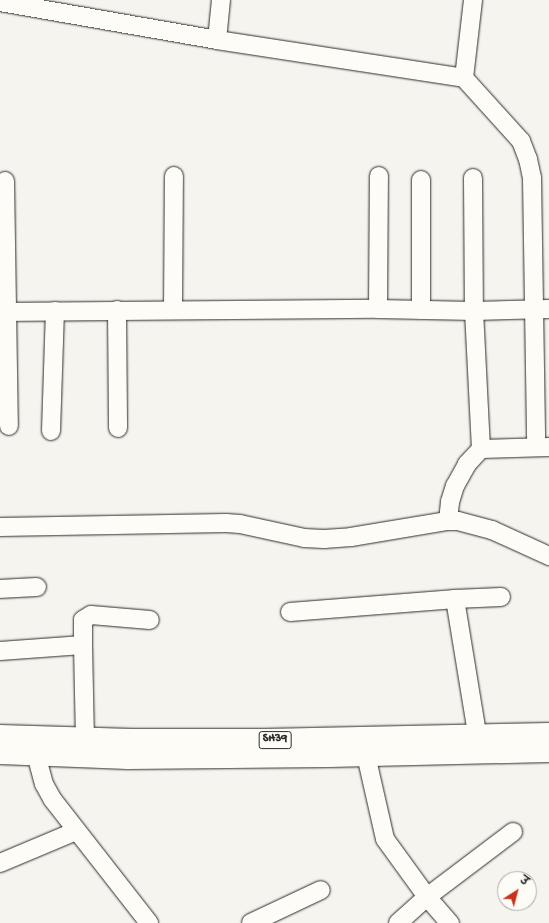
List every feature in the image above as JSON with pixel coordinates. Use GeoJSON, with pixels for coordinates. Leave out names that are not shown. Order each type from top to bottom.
{"type":"FeatureCollection","features":[{"type":"Feature","properties":{"kind":"main road","name":"SH39"},"geometry":{"type":"LineString","coordinates":[[364,747],[478,734],[549,734]]}},
{"type":"Feature","properties":{"kind":"main road","name":"SH39"},"geometry":{"type":"LineString","coordinates":[[0,736],[34,746],[128,758],[265,748],[364,747],[549,751]]}},
{"type":"Feature","properties":{"kind":"main road","name":"SH39"},"geometry":{"type":"LineString","coordinates":[[0,753],[85,738],[265,748]]}},
{"type":"Feature","properties":{"kind":"street"},"geometry":{"type":"LineString","coordinates":[[217,40],[221,0]]}},
{"type":"Feature","properties":{"kind":"street"},"geometry":{"type":"LineString","coordinates":[[464,78],[473,0]]}},
{"type":"Feature","properties":{"kind":"street"},"geometry":{"type":"LineString","coordinates":[[0,2],[217,40],[464,78],[521,141],[528,159],[532,178],[542,309],[542,447],[481,449],[467,464],[455,486],[450,502],[448,521]]}},
{"type":"Feature","properties":{"kind":"street"},"geometry":{"type":"LineString","coordinates":[[173,310],[174,176]]}},
{"type":"Feature","properties":{"kind":"street"},"geometry":{"type":"LineString","coordinates":[[378,309],[379,176]]}},
{"type":"Feature","properties":{"kind":"street"},"geometry":{"type":"LineString","coordinates":[[473,178],[474,311],[481,449]]}},
{"type":"Feature","properties":{"kind":"street"},"geometry":{"type":"LineString","coordinates":[[421,180],[421,310]]}},
{"type":"Feature","properties":{"kind":"street"},"geometry":{"type":"LineString","coordinates":[[5,181],[4,312],[9,426]]}},
{"type":"Feature","properties":{"kind":"street"},"geometry":{"type":"LineString","coordinates":[[4,312],[378,309],[474,311],[542,309]]}},
{"type":"Feature","properties":{"kind":"street"},"geometry":{"type":"LineString","coordinates":[[117,310],[118,428]]}},
{"type":"Feature","properties":{"kind":"street"},"geometry":{"type":"LineString","coordinates":[[51,431],[55,311]]}},
{"type":"Feature","properties":{"kind":"street"},"geometry":{"type":"LineString","coordinates":[[0,527],[226,523],[240,524],[304,538],[324,539],[351,537],[448,521],[477,525],[492,530],[549,556]]}},
{"type":"Feature","properties":{"kind":"street"},"geometry":{"type":"LineString","coordinates":[[0,590],[37,587]]}},
{"type":"Feature","properties":{"kind":"street"},"geometry":{"type":"LineString","coordinates":[[290,612],[455,599],[501,597]]}},
{"type":"Feature","properties":{"kind":"street"},"geometry":{"type":"LineString","coordinates":[[455,599],[478,734]]}},
{"type":"Feature","properties":{"kind":"street"},"geometry":{"type":"LineString","coordinates":[[85,738],[83,620],[86,617],[91,616],[150,620]]}},
{"type":"Feature","properties":{"kind":"street"},"geometry":{"type":"LineString","coordinates":[[0,651],[83,645]]}},
{"type":"Feature","properties":{"kind":"street"},"geometry":{"type":"LineString","coordinates":[[34,746],[44,784],[53,800],[149,923]]}},
{"type":"Feature","properties":{"kind":"street"},"geometry":{"type":"LineString","coordinates":[[364,747],[385,839],[427,897],[450,923]]}},
{"type":"Feature","properties":{"kind":"street"},"geometry":{"type":"LineString","coordinates":[[0,863],[76,830]]}},
{"type":"Feature","properties":{"kind":"street"},"geometry":{"type":"LineString","coordinates":[[398,923],[427,897],[513,832]]}},
{"type":"Feature","properties":{"kind":"street"},"geometry":{"type":"LineString","coordinates":[[251,923],[321,890]]}}]}
